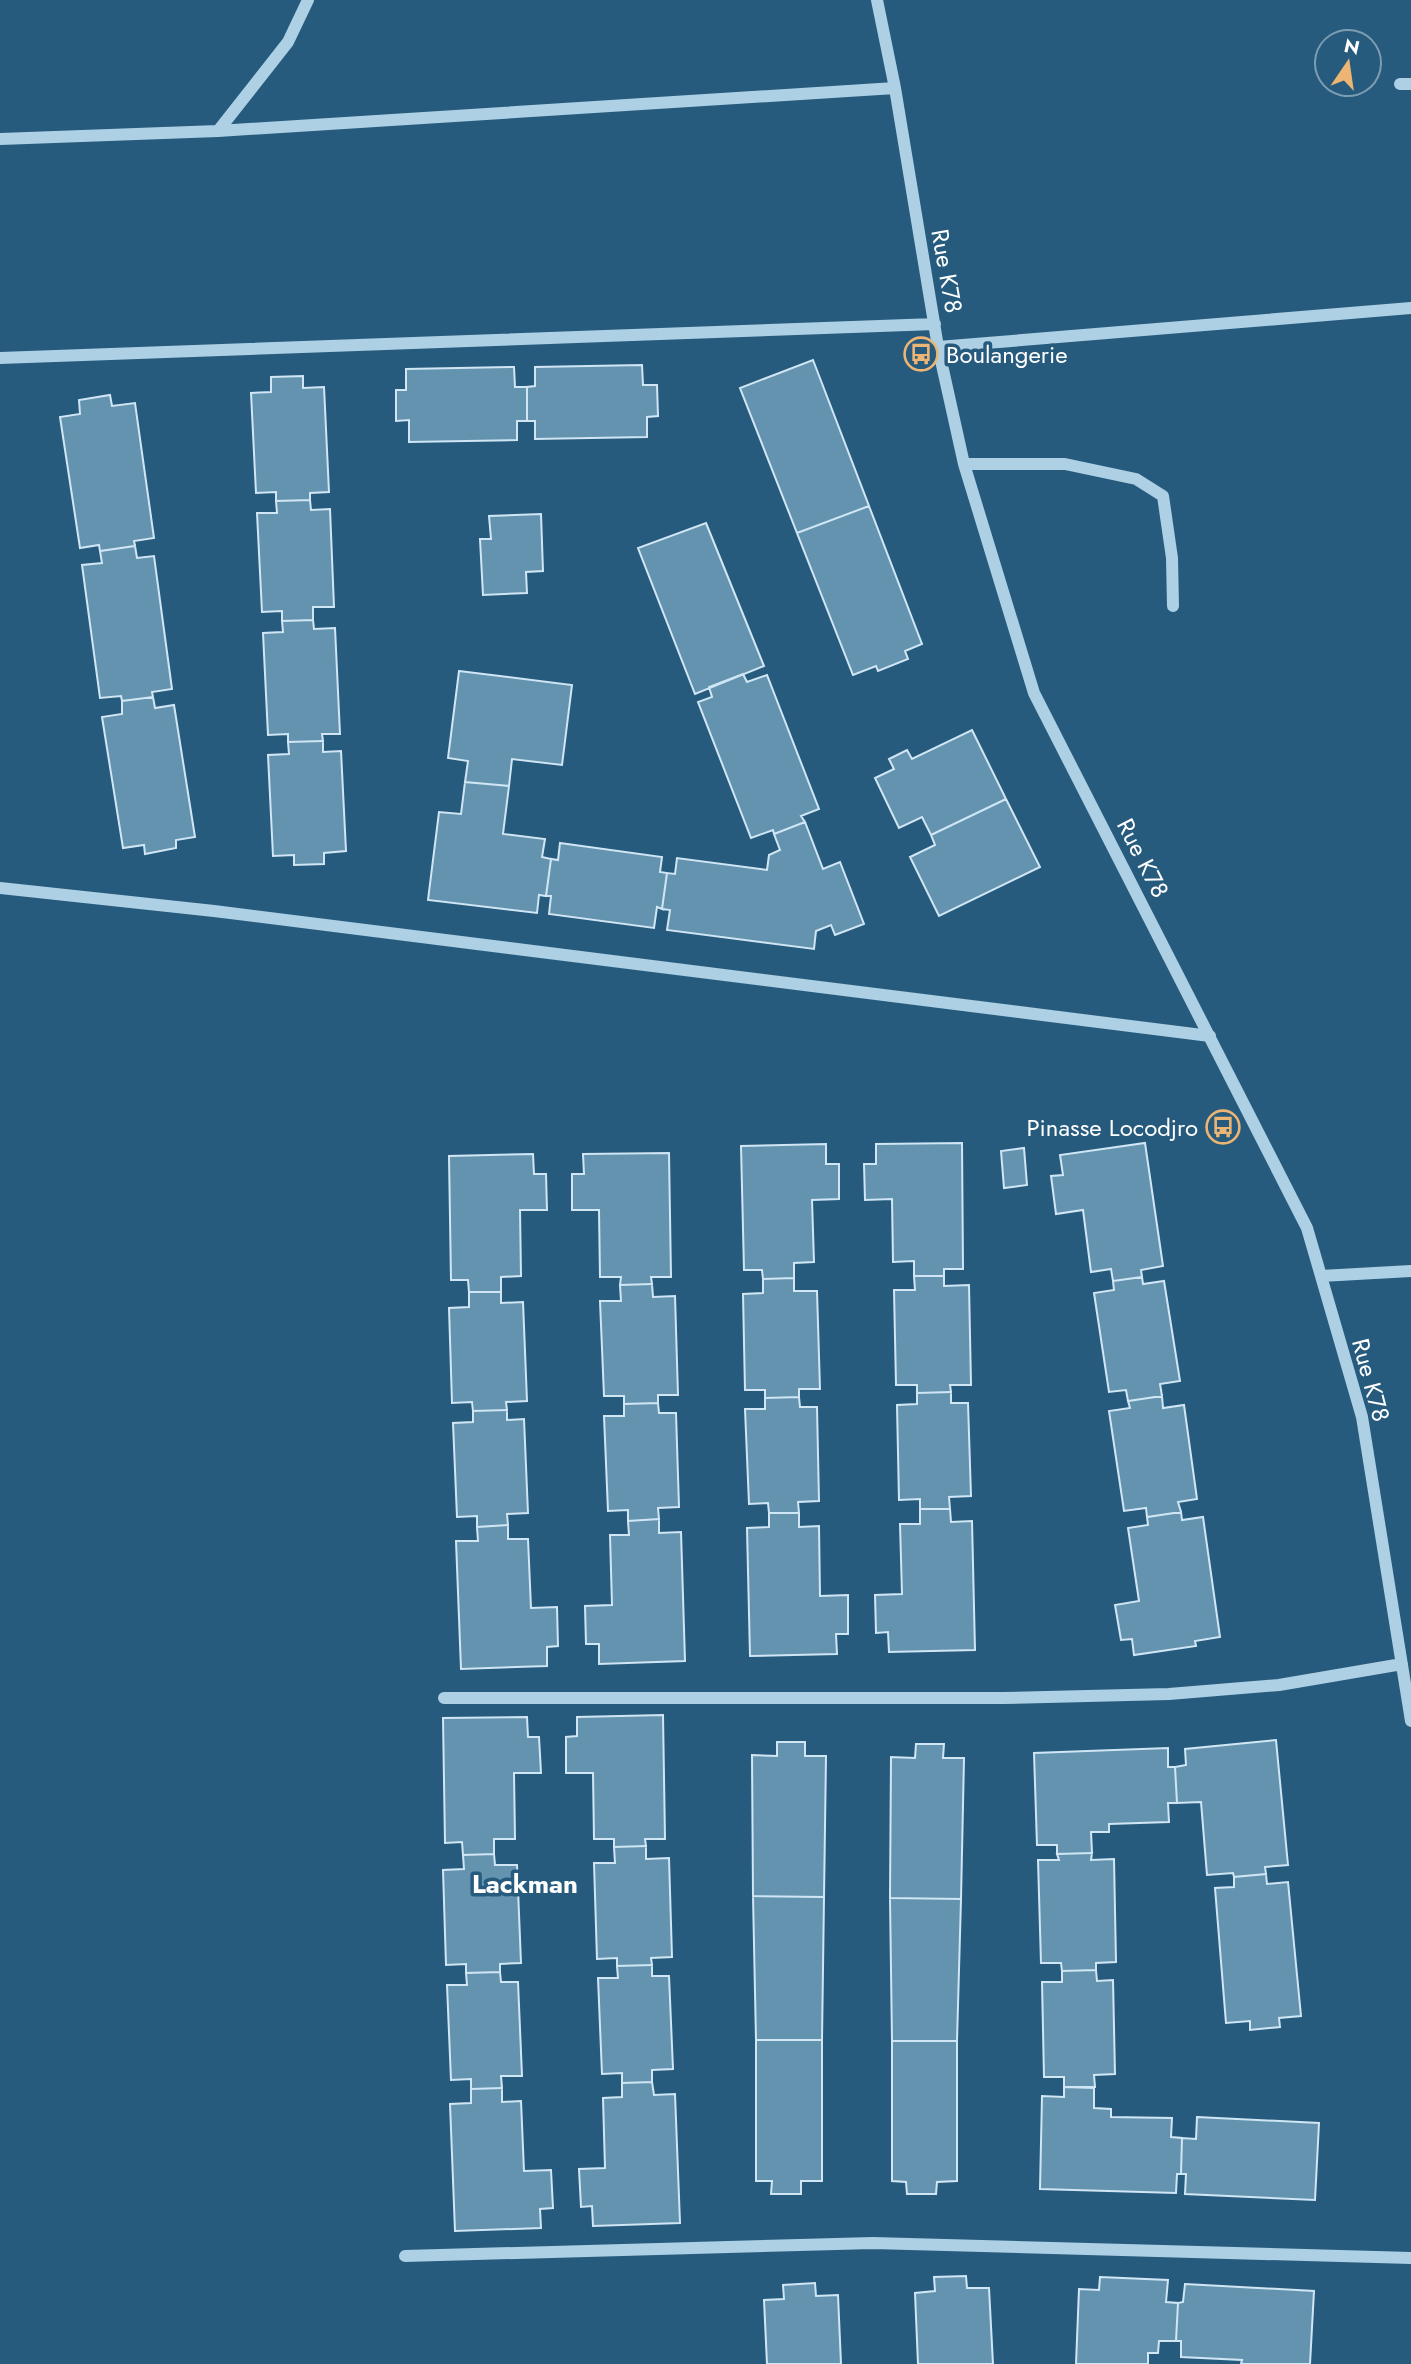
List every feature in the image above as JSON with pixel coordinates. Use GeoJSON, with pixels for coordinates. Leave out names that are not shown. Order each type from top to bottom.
{"type":"FeatureCollection","features":[{"type":"Feature","properties":{"kind":"street"},"geometry":{"type":"LineString","coordinates":[[218,131],[288,42],[308,0]]}},
{"type":"Feature","properties":{"kind":"street","name":"Rue K78"},"geometry":{"type":"LineString","coordinates":[[877,0],[895,88],[938,347],[964,464],[1034,693],[1307,1228],[1362,1417],[1411,1721]]}},
{"type":"Feature","properties":{"kind":"street"},"geometry":{"type":"LineString","coordinates":[[0,139],[218,131],[895,88]]}},
{"type":"Feature","properties":{"kind":"street"},"geometry":{"type":"LineString","coordinates":[[938,347],[1411,308]]}},
{"type":"Feature","properties":{"kind":"street"},"geometry":{"type":"LineString","coordinates":[[0,358],[935,324]]}},
{"type":"Feature","properties":{"kind":"street"},"geometry":{"type":"LineString","coordinates":[[964,464],[1065,464],[1136,479],[1163,496],[1172,558],[1172,606]]}},
{"type":"Feature","properties":{"kind":"street"},"geometry":{"type":"LineString","coordinates":[[0,888],[214,911],[1210,1036]]}},
{"type":"Feature","properties":{"kind":"street"},"geometry":{"type":"LineString","coordinates":[[1321,1276],[1411,1271]]}},
{"type":"Feature","properties":{"kind":"street"},"geometry":{"type":"LineString","coordinates":[[444,1698],[975,1698],[1169,1694],[1279,1685],[1402,1664]]}},
{"type":"Feature","properties":{"kind":"street"},"geometry":{"type":"LineString","coordinates":[[405,2256],[873,2243],[1411,2258]]}},
{"type":"Feature","properties":{"kind":"building"},"geometry":{"type":"Polygon","coordinates":[[[813,360],[869,506],[797,533],[740,388],[813,360]]]}},
{"type":"Feature","properties":{"kind":"building"},"geometry":{"type":"Polygon","coordinates":[[[642,365],[643,385],[657,385],[658,416],[647,417],[647,437],[535,439],[535,421],[527,421],[527,387],[535,386],[535,367],[642,365]]]}},
{"type":"Feature","properties":{"kind":"building"},"geometry":{"type":"Polygon","coordinates":[[[514,367],[515,387],[527,387],[527,421],[517,421],[517,440],[409,442],[409,420],[396,421],[396,390],[406,390],[406,369],[514,367]]]}},
{"type":"Feature","properties":{"kind":"building"},"geometry":{"type":"Polygon","coordinates":[[[303,376],[303,388],[324,387],[329,492],[310,493],[310,500],[276,501],[276,492],[256,493],[251,393],[271,392],[271,377],[303,376]]]}},
{"type":"Feature","properties":{"kind":"building"},"geometry":{"type":"Polygon","coordinates":[[[110,395],[112,406],[135,403],[154,538],[134,541],[135,546],[100,551],[99,545],[80,548],[60,417],[80,414],[79,400],[110,395]]]}},
{"type":"Feature","properties":{"kind":"building"},"geometry":{"type":"Polygon","coordinates":[[[310,500],[311,510],[330,509],[334,607],[313,607],[313,620],[282,621],[282,611],[262,612],[257,513],[277,513],[276,501],[310,500]]]}},
{"type":"Feature","properties":{"kind":"building"},"geometry":{"type":"Polygon","coordinates":[[[869,506],[922,644],[905,651],[908,659],[878,671],[876,666],[853,675],[797,533],[869,506]]]}},
{"type":"Feature","properties":{"kind":"building"},"geometry":{"type":"Polygon","coordinates":[[[541,514],[543,571],[526,572],[527,593],[483,595],[480,539],[491,539],[489,516],[541,514]]]}},
{"type":"Feature","properties":{"kind":"building"},"geometry":{"type":"Polygon","coordinates":[[[706,523],[764,666],[695,694],[638,548],[706,523]]]}},
{"type":"Feature","properties":{"kind":"building"},"geometry":{"type":"Polygon","coordinates":[[[135,546],[137,558],[154,556],[172,689],[152,692],[153,697],[122,701],[121,696],[100,698],[82,565],[102,563],[100,551],[135,546]]]}},
{"type":"Feature","properties":{"kind":"building"},"geometry":{"type":"Polygon","coordinates":[[[313,620],[314,629],[335,628],[340,734],[322,734],[323,741],[288,742],[288,734],[268,735],[263,633],[283,632],[282,621],[313,620]]]}},
{"type":"Feature","properties":{"kind":"building"},"geometry":{"type":"Polygon","coordinates":[[[459,671],[572,685],[562,765],[512,759],[509,786],[465,782],[468,761],[448,758],[459,671]]]}},
{"type":"Feature","properties":{"kind":"building"},"geometry":{"type":"Polygon","coordinates":[[[743,674],[747,682],[767,675],[819,809],[801,816],[805,822],[774,834],[773,830],[751,838],[698,702],[712,697],[709,687],[743,674]]]}},
{"type":"Feature","properties":{"kind":"building"},"geometry":{"type":"Polygon","coordinates":[[[153,697],[155,708],[174,705],[195,837],[176,840],[176,848],[145,854],[144,845],[123,848],[102,717],[122,714],[122,701],[153,697]]]}},
{"type":"Feature","properties":{"kind":"building"},"geometry":{"type":"Polygon","coordinates":[[[972,730],[1006,799],[931,835],[922,817],[899,828],[875,778],[894,769],[889,759],[907,750],[912,759],[972,730]]]}},
{"type":"Feature","properties":{"kind":"building"},"geometry":{"type":"Polygon","coordinates":[[[323,741],[323,752],[341,751],[346,851],[324,853],[324,864],[294,865],[294,855],[273,856],[268,755],[289,754],[288,742],[323,741]]]}},
{"type":"Feature","properties":{"kind":"building"},"geometry":{"type":"Polygon","coordinates":[[[465,782],[509,786],[503,834],[545,839],[542,857],[551,859],[546,896],[539,895],[537,913],[428,900],[439,812],[461,814],[465,782]]]}},
{"type":"Feature","properties":{"kind":"building"},"geometry":{"type":"Polygon","coordinates":[[[1006,799],[1040,867],[939,916],[910,857],[935,845],[931,835],[1006,799]]]}},
{"type":"Feature","properties":{"kind":"building"},"geometry":{"type":"Polygon","coordinates":[[[805,822],[823,869],[840,862],[864,924],[835,935],[831,925],[816,931],[814,949],[667,930],[670,910],[662,909],[667,873],[675,874],[677,858],[767,870],[769,855],[780,850],[774,834],[805,822]]]}},
{"type":"Feature","properties":{"kind":"building"},"geometry":{"type":"Polygon","coordinates":[[[560,843],[662,857],[660,872],[667,873],[662,909],[657,907],[654,928],[549,914],[551,896],[546,896],[551,859],[558,860],[560,843]]]}},
{"type":"Feature","properties":{"kind":"building"},"geometry":{"type":"Polygon","coordinates":[[[962,1143],[963,1269],[944,1269],[944,1276],[914,1276],[914,1261],[893,1262],[892,1199],[865,1200],[864,1164],[876,1164],[876,1144],[962,1143]]]}},
{"type":"Feature","properties":{"kind":"building"},"geometry":{"type":"Polygon","coordinates":[[[1145,1143],[1163,1266],[1141,1270],[1142,1277],[1113,1281],[1111,1269],[1091,1272],[1083,1210],[1056,1214],[1051,1176],[1063,1175],[1060,1155],[1145,1143]]]}},
{"type":"Feature","properties":{"kind":"building"},"geometry":{"type":"Polygon","coordinates":[[[826,1144],[826,1164],[839,1164],[839,1199],[812,1200],[814,1262],[794,1263],[794,1278],[763,1279],[762,1270],[744,1270],[741,1146],[826,1144]]]}},
{"type":"Feature","properties":{"kind":"building"},"geometry":{"type":"Polygon","coordinates":[[[1024,1148],[1027,1185],[1004,1188],[1001,1151],[1024,1148]]]}},
{"type":"Feature","properties":{"kind":"building"},"geometry":{"type":"Polygon","coordinates":[[[669,1153],[671,1277],[651,1277],[652,1284],[620,1285],[621,1277],[600,1277],[599,1210],[572,1210],[572,1174],[584,1174],[583,1154],[669,1153]]]}},
{"type":"Feature","properties":{"kind":"building"},"geometry":{"type":"Polygon","coordinates":[[[533,1154],[534,1174],[546,1174],[547,1210],[520,1210],[521,1276],[501,1277],[501,1292],[469,1292],[468,1280],[451,1280],[449,1156],[533,1154]]]}},
{"type":"Feature","properties":{"kind":"building"},"geometry":{"type":"Polygon","coordinates":[[[914,1276],[944,1276],[944,1286],[969,1285],[971,1385],[950,1385],[951,1392],[917,1393],[917,1385],[896,1385],[894,1290],[915,1290],[914,1276]]]}},
{"type":"Feature","properties":{"kind":"building"},"geometry":{"type":"Polygon","coordinates":[[[1142,1277],[1143,1284],[1164,1281],[1180,1381],[1160,1384],[1162,1396],[1128,1401],[1126,1390],[1109,1392],[1094,1293],[1114,1290],[1113,1281],[1142,1277]]]}},
{"type":"Feature","properties":{"kind":"building"},"geometry":{"type":"Polygon","coordinates":[[[794,1278],[794,1291],[817,1291],[820,1389],[799,1389],[799,1397],[765,1398],[765,1390],[745,1390],[743,1294],[763,1293],[763,1279],[794,1278]]]}},
{"type":"Feature","properties":{"kind":"building"},"geometry":{"type":"Polygon","coordinates":[[[652,1284],[653,1297],[675,1296],[678,1395],[658,1395],[658,1403],[624,1404],[624,1396],[604,1396],[600,1301],[621,1301],[620,1285],[652,1284]]]}},
{"type":"Feature","properties":{"kind":"building"},"geometry":{"type":"Polygon","coordinates":[[[469,1292],[501,1292],[501,1303],[523,1302],[527,1401],[506,1402],[507,1410],[473,1411],[472,1402],[452,1403],[449,1308],[469,1307],[469,1292]]]}},
{"type":"Feature","properties":{"kind":"building"},"geometry":{"type":"Polygon","coordinates":[[[951,1392],[951,1403],[968,1403],[971,1496],[949,1497],[950,1509],[920,1509],[920,1499],[899,1500],[897,1405],[917,1404],[917,1393],[951,1392]]]}},
{"type":"Feature","properties":{"kind":"building"},"geometry":{"type":"Polygon","coordinates":[[[1162,1396],[1163,1408],[1184,1405],[1197,1499],[1178,1502],[1181,1512],[1147,1517],[1146,1508],[1124,1511],[1109,1411],[1130,1408],[1128,1401],[1162,1396]]]}},
{"type":"Feature","properties":{"kind":"building"},"geometry":{"type":"Polygon","coordinates":[[[799,1397],[800,1407],[817,1407],[819,1501],[798,1502],[799,1513],[769,1513],[768,1503],[749,1504],[745,1409],[765,1409],[765,1398],[799,1397]]]}},
{"type":"Feature","properties":{"kind":"building"},"geometry":{"type":"Polygon","coordinates":[[[658,1403],[659,1413],[676,1413],[679,1507],[658,1508],[659,1519],[628,1521],[628,1510],[608,1511],[604,1416],[624,1416],[624,1404],[658,1403]]]}},
{"type":"Feature","properties":{"kind":"building"},"geometry":{"type":"Polygon","coordinates":[[[507,1410],[507,1420],[524,1419],[528,1513],[507,1514],[508,1525],[477,1527],[477,1516],[457,1517],[453,1423],[473,1422],[473,1411],[507,1410]]]}},
{"type":"Feature","properties":{"kind":"building"},"geometry":{"type":"Polygon","coordinates":[[[920,1509],[950,1509],[951,1522],[972,1521],[975,1650],[889,1652],[888,1632],[876,1633],[875,1595],[902,1594],[900,1524],[920,1524],[920,1509]]]}},
{"type":"Feature","properties":{"kind":"building"},"geometry":{"type":"Polygon","coordinates":[[[1181,1512],[1182,1520],[1203,1517],[1220,1637],[1195,1641],[1196,1646],[1134,1655],[1132,1639],[1121,1640],[1115,1605],[1139,1601],[1128,1528],[1148,1525],[1147,1517],[1181,1512]]]}},
{"type":"Feature","properties":{"kind":"building"},"geometry":{"type":"Polygon","coordinates":[[[769,1513],[799,1513],[799,1527],[819,1526],[820,1596],[848,1595],[848,1634],[836,1634],[837,1654],[750,1656],[747,1528],[769,1527],[769,1513]]]}},
{"type":"Feature","properties":{"kind":"building"},"geometry":{"type":"Polygon","coordinates":[[[659,1519],[659,1533],[681,1532],[685,1661],[599,1664],[599,1644],[586,1644],[585,1606],[612,1605],[610,1535],[629,1535],[628,1521],[659,1519]]]}},
{"type":"Feature","properties":{"kind":"building"},"geometry":{"type":"Polygon","coordinates":[[[508,1525],[508,1539],[528,1539],[531,1608],[557,1607],[558,1646],[547,1647],[547,1666],[461,1669],[456,1541],[478,1541],[477,1527],[508,1525]]]}},
{"type":"Feature","properties":{"kind":"building"},"geometry":{"type":"Polygon","coordinates":[[[663,1715],[665,1839],[645,1839],[646,1846],[614,1847],[614,1839],[594,1839],[593,1773],[566,1773],[566,1737],[577,1736],[577,1717],[663,1715]]]}},
{"type":"Feature","properties":{"kind":"building"},"geometry":{"type":"Polygon","coordinates":[[[527,1717],[528,1737],[539,1737],[541,1773],[514,1773],[515,1839],[494,1839],[494,1854],[463,1855],[462,1842],[445,1843],[443,1718],[527,1717]]]}},
{"type":"Feature","properties":{"kind":"building"},"geometry":{"type":"Polygon","coordinates":[[[1276,1740],[1288,1865],[1265,1867],[1266,1874],[1234,1877],[1233,1873],[1207,1875],[1201,1802],[1177,1803],[1175,1767],[1186,1765],[1185,1749],[1276,1740]]]}},
{"type":"Feature","properties":{"kind":"building"},"geometry":{"type":"Polygon","coordinates":[[[777,1742],[805,1742],[805,1756],[826,1756],[824,1897],[753,1896],[752,1755],[777,1756],[777,1742]]]}},
{"type":"Feature","properties":{"kind":"building"},"geometry":{"type":"Polygon","coordinates":[[[916,1744],[944,1744],[943,1758],[964,1758],[961,1899],[890,1898],[891,1757],[915,1758],[916,1744]]]}},
{"type":"Feature","properties":{"kind":"building"},"geometry":{"type":"Polygon","coordinates":[[[1168,1748],[1168,1767],[1175,1767],[1177,1803],[1168,1803],[1169,1822],[1109,1824],[1109,1832],[1091,1832],[1092,1853],[1057,1854],[1057,1845],[1037,1845],[1034,1753],[1168,1748]]]}},
{"type":"Feature","properties":{"kind":"building"},"geometry":{"type":"Polygon","coordinates":[[[646,1846],[646,1859],[669,1858],[672,1957],[651,1958],[652,1965],[617,1966],[617,1958],[597,1959],[594,1863],[615,1863],[614,1847],[646,1846]]]}},
{"type":"Feature","properties":{"kind":"building"},"geometry":{"type":"Polygon","coordinates":[[[1092,1853],[1091,1860],[1114,1859],[1116,1962],[1096,1963],[1096,1970],[1062,1971],[1061,1963],[1041,1963],[1038,1860],[1059,1860],[1057,1854],[1092,1853]]]}},
{"type":"Feature","properties":{"kind":"building"},"geometry":{"type":"Polygon","coordinates":[[[494,1854],[495,1865],[517,1865],[521,1963],[500,1964],[500,1972],[466,1973],[466,1964],[446,1965],[443,1870],[464,1869],[463,1855],[494,1854]]]}},
{"type":"Feature","properties":{"kind":"building"},"geometry":{"type":"Polygon","coordinates":[[[1266,1874],[1267,1884],[1288,1882],[1301,2016],[1279,2018],[1280,2027],[1250,2030],[1250,2021],[1226,2023],[1215,1888],[1234,1887],[1234,1877],[1266,1874]]]}},
{"type":"Feature","properties":{"kind":"building"},"geometry":{"type":"Polygon","coordinates":[[[753,1896],[824,1897],[822,2040],[756,2040],[753,1896]]]}},
{"type":"Feature","properties":{"kind":"building"},"geometry":{"type":"Polygon","coordinates":[[[890,1898],[961,1899],[957,2041],[892,2041],[890,1898]]]}},
{"type":"Feature","properties":{"kind":"building"},"geometry":{"type":"Polygon","coordinates":[[[652,1965],[652,1976],[669,1976],[673,2069],[652,2070],[652,2082],[622,2083],[622,2073],[602,2074],[598,1978],[618,1978],[617,1966],[652,1965]]]}},
{"type":"Feature","properties":{"kind":"building"},"geometry":{"type":"Polygon","coordinates":[[[1096,1970],[1097,1981],[1113,1980],[1115,2074],[1094,2075],[1095,2087],[1064,2087],[1064,2077],[1044,2077],[1042,1982],[1062,1982],[1062,1971],[1096,1970]]]}},
{"type":"Feature","properties":{"kind":"building"},"geometry":{"type":"Polygon","coordinates":[[[500,1972],[501,1982],[518,1982],[522,2076],[501,2076],[502,2088],[471,2089],[471,2079],[451,2080],[447,1985],[467,1985],[466,1973],[500,1972]]]}},
{"type":"Feature","properties":{"kind":"building"},"geometry":{"type":"Polygon","coordinates":[[[756,2040],[822,2040],[822,2181],[801,2181],[801,2194],[771,2194],[772,2181],[756,2181],[756,2040]]]}},
{"type":"Feature","properties":{"kind":"building"},"geometry":{"type":"Polygon","coordinates":[[[892,2041],[957,2041],[957,2181],[937,2182],[936,2194],[907,2194],[906,2182],[892,2181],[892,2041]]]}},
{"type":"Feature","properties":{"kind":"building"},"geometry":{"type":"Polygon","coordinates":[[[652,2082],[654,2095],[675,2094],[680,2223],[593,2226],[592,2206],[581,2207],[579,2169],[605,2168],[603,2098],[622,2097],[622,2083],[652,2082]]]}},
{"type":"Feature","properties":{"kind":"building"},"geometry":{"type":"Polygon","coordinates":[[[1064,2087],[1094,2088],[1094,2108],[1111,2109],[1111,2117],[1172,2118],[1171,2137],[1182,2138],[1181,2174],[1177,2174],[1176,2193],[1040,2189],[1042,2096],[1064,2097],[1064,2087]]]}},
{"type":"Feature","properties":{"kind":"building"},"geometry":{"type":"Polygon","coordinates":[[[502,2088],[502,2102],[521,2101],[524,2171],[551,2170],[553,2208],[540,2209],[541,2228],[455,2231],[450,2104],[471,2103],[471,2089],[502,2088]]]}},
{"type":"Feature","properties":{"kind":"building"},"geometry":{"type":"Polygon","coordinates":[[[1197,2117],[1319,2123],[1315,2200],[1185,2194],[1186,2174],[1181,2174],[1182,2138],[1196,2139],[1197,2117]]]}},
{"type":"Feature","properties":{"kind":"building"},"geometry":{"type":"Polygon","coordinates":[[[966,2276],[967,2288],[989,2288],[993,2364],[918,2364],[915,2293],[935,2291],[934,2277],[966,2276]]]}},
{"type":"Feature","properties":{"kind":"building"},"geometry":{"type":"Polygon","coordinates":[[[1100,2277],[1168,2280],[1166,2302],[1178,2303],[1176,2341],[1159,2341],[1158,2353],[1148,2353],[1148,2364],[1076,2364],[1079,2289],[1099,2290],[1100,2277]]]}},
{"type":"Feature","properties":{"kind":"building"},"geometry":{"type":"Polygon","coordinates":[[[815,2283],[816,2296],[838,2295],[841,2364],[767,2364],[764,2300],[784,2299],[783,2285],[815,2283]]]}},
{"type":"Feature","properties":{"kind":"building"},"geometry":{"type":"Polygon","coordinates":[[[1185,2284],[1314,2291],[1310,2364],[1241,2364],[1242,2360],[1181,2357],[1181,2341],[1176,2341],[1178,2303],[1183,2302],[1185,2284]]]}},
{"type":"Feature","properties":{"kind":"place","name":"Boulangerie"},"geometry":{"type":"Point","coordinates":[921,354]}},
{"type":"Feature","properties":{"kind":"place","name":"Pinasse Locodjro"},"geometry":{"type":"Point","coordinates":[1223,1127]}},
{"type":"Feature","properties":{"kind":"district","name":"Lackman"},"geometry":{"type":"Point","coordinates":[525,1884]}}]}
